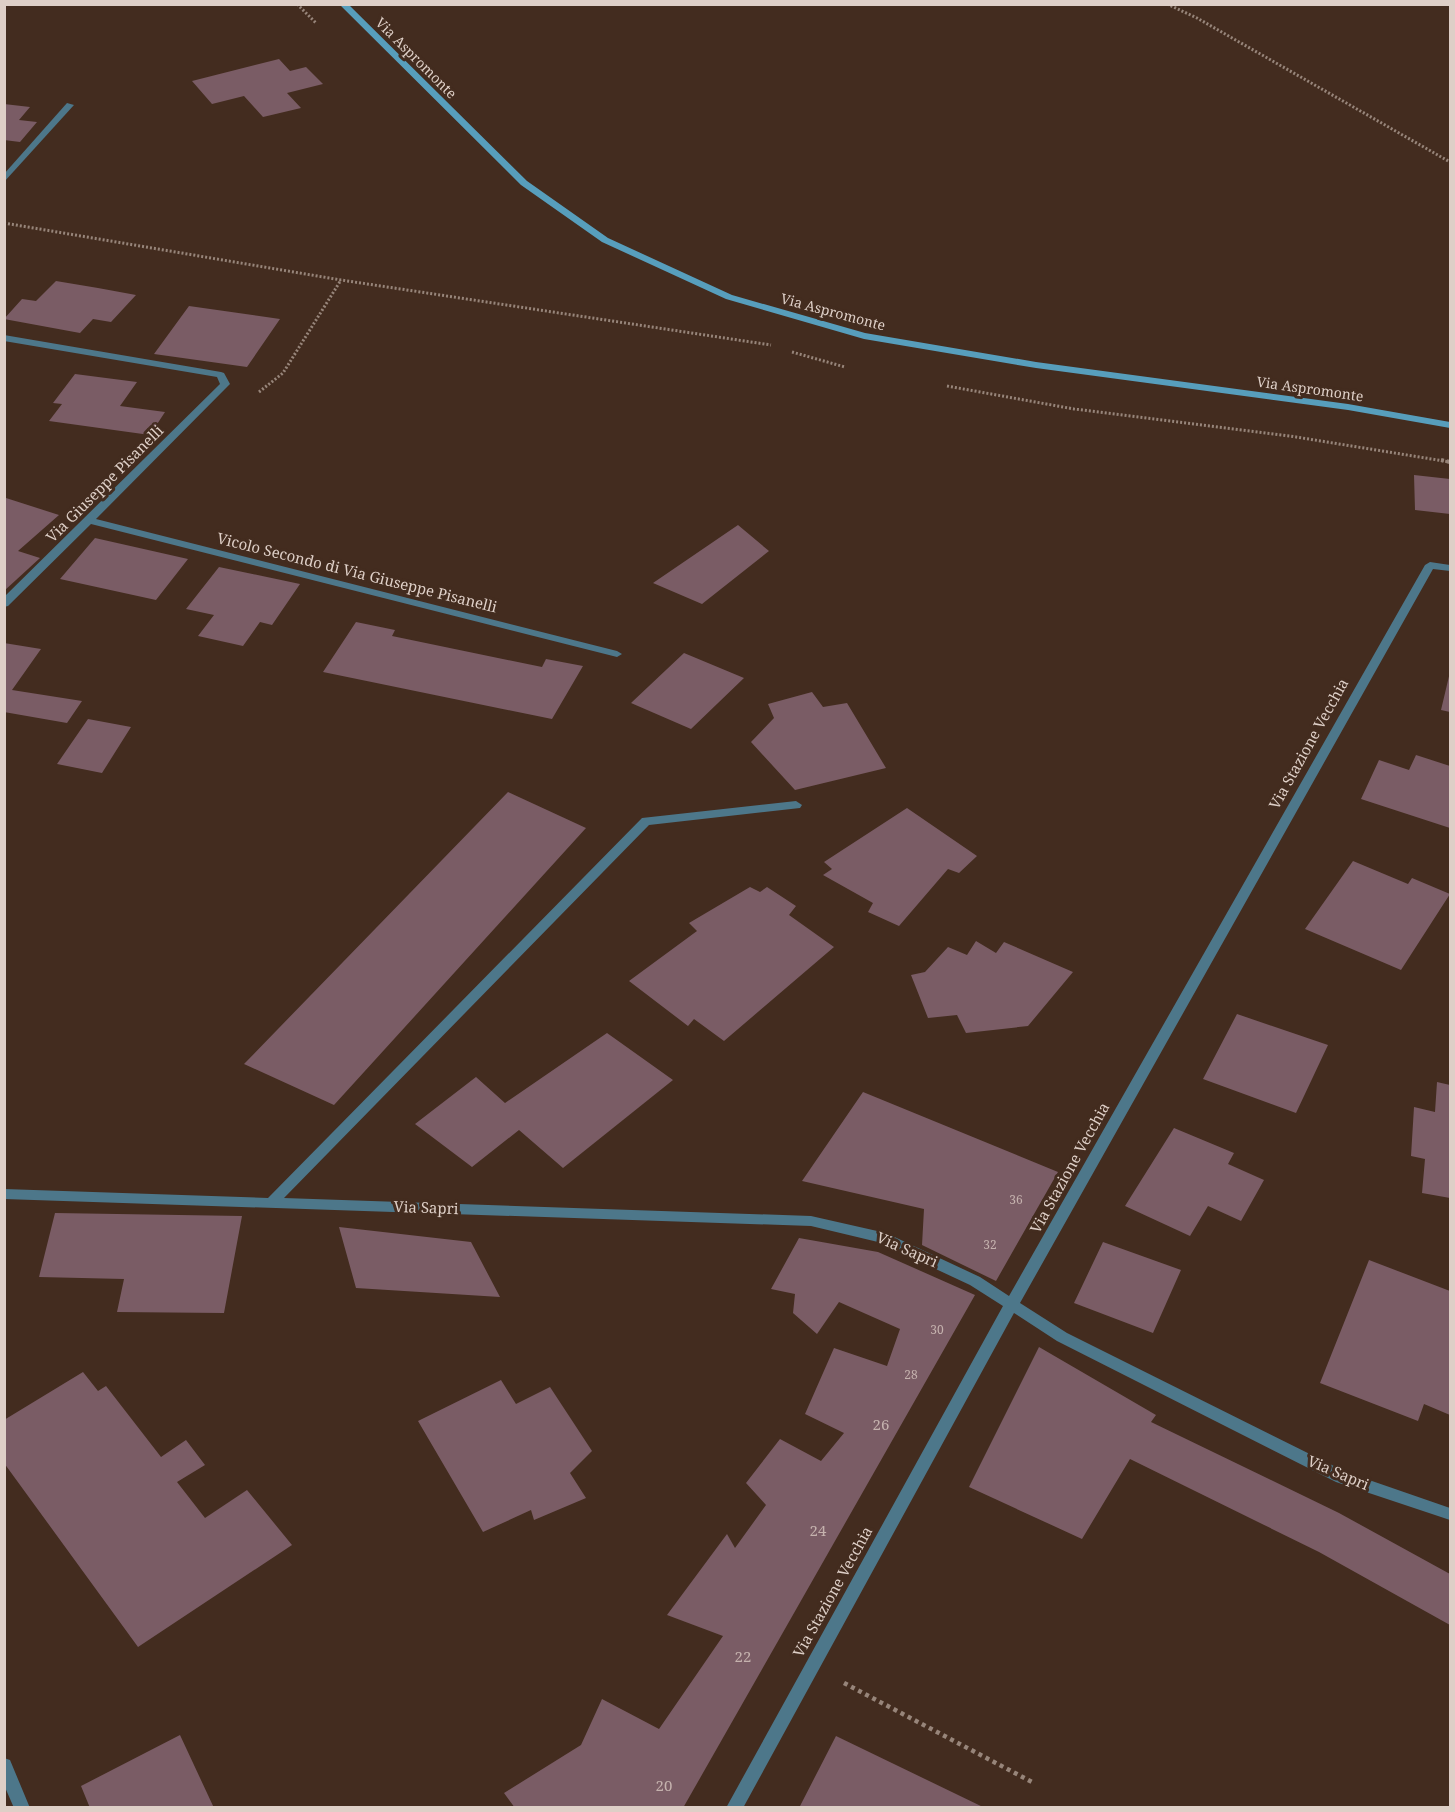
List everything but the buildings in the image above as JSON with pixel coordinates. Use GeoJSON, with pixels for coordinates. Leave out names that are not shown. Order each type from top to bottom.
{"type":"FeatureCollection","features":[{"type":"Feature","properties":{"kind":"main road","name":"Via Aspromonte"},"geometry":{"type":"LineString","coordinates":[[343,4],[524,183],[604,240],[729,297],[864,336],[1036,365],[1348,407],[1450,425]]}},
{"type":"Feature","properties":{"kind":"street"},"geometry":{"type":"LineString","coordinates":[[4,180],[70,105]]}},
{"type":"Feature","properties":{"kind":"street","name":"Via Giuseppe Pisanelli"},"geometry":{"type":"LineString","coordinates":[[4,338],[221,375],[225,384],[4,604]]}},
{"type":"Feature","properties":{"kind":"street","name":"Vicolo Secondo di Via Giuseppe Pisanelli"},"geometry":{"type":"LineString","coordinates":[[90,520],[617,654]]}},
{"type":"Feature","properties":{"kind":"street","name":"Via Stazione Vecchia"},"geometry":{"type":"LineString","coordinates":[[734,1808],[1011,1305],[1430,565],[1450,568]]}},
{"type":"Feature","properties":{"kind":"street"},"geometry":{"type":"LineString","coordinates":[[271,1203],[646,821],[796,806]]}},
{"type":"Feature","properties":{"kind":"street","name":"Via Sapri"},"geometry":{"type":"LineString","coordinates":[[4,1194],[811,1221],[881,1237],[975,1281],[1062,1337],[1341,1477],[1450,1514]]}},
{"type":"Feature","properties":{"kind":"street"},"geometry":{"type":"LineString","coordinates":[[4,1765],[22,1808]]}},
{"type":"Feature","properties":{"kind":"path"},"geometry":{"type":"LineString","coordinates":[[1167,4],[1197,18],[1450,162]]}},
{"type":"Feature","properties":{"kind":"path"},"geometry":{"type":"LineString","coordinates":[[4,223],[341,279],[774,346]]}},
{"type":"Feature","properties":{"kind":"path"},"geometry":{"type":"LineString","coordinates":[[195,415],[252,398],[284,373],[341,279]]}},
{"type":"Feature","properties":{"kind":"path"},"geometry":{"type":"LineString","coordinates":[[811,1666],[1032,1782]]}}]}
